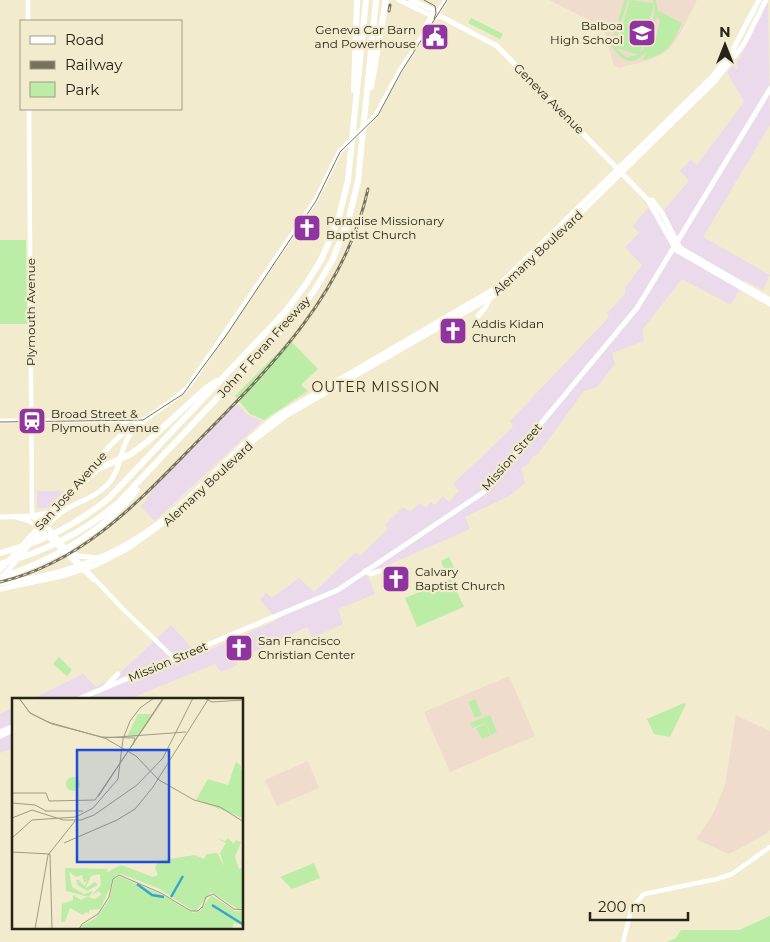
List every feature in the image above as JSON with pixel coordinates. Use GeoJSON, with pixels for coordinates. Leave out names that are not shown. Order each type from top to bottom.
{"type":"FeatureCollection","features":[{"type":"Feature","properties":{"kind":"highway"},"geometry":{"type":"LineString","coordinates":[[355,117],[354,76],[357,0]]}},
{"type":"Feature","properties":{"kind":"highway","name":"John F Foran Freeway"},"geometry":{"type":"LineString","coordinates":[[2,552],[61,530],[93,510],[120,487],[294,301],[324,254],[336,228],[346,194],[366,0]]}},
{"type":"Feature","properties":{"kind":"highway","name":"John F Foran Freeway"},"geometry":{"type":"LineString","coordinates":[[0,564],[32,554],[68,538],[118,503],[292,319],[325,273],[341,241],[352,208],[359,174],[376,0]]}},
{"type":"Feature","properties":{"kind":"highway"},"geometry":{"type":"LineString","coordinates":[[365,118],[386,0]]}},
{"type":"Feature","properties":{"kind":"highway"},"geometry":{"type":"LineString","coordinates":[[68,495],[98,469],[142,446],[206,388],[222,378]]}},
{"type":"Feature","properties":{"kind":"highway"},"geometry":{"type":"LineString","coordinates":[[0,578],[57,555],[76,544],[124,505],[162,458]]}},
{"type":"Feature","properties":{"kind":"main road","name":"Geneva Avenue"},"geometry":{"type":"LineString","coordinates":[[399,0],[435,14],[489,40],[500,49],[648,200],[675,245],[686,257],[770,304]]}},
{"type":"Feature","properties":{"kind":"main road","name":"Geneva Avenue"},"geometry":{"type":"LineString","coordinates":[[411,0],[435,14]]}},
{"type":"Feature","properties":{"kind":"main road","name":"Alemany Boulevard"},"geometry":{"type":"LineString","coordinates":[[0,589],[35,584],[81,568],[129,548],[179,512],[253,441],[287,415],[489,299],[514,278],[726,61],[759,0]]}},
{"type":"Feature","properties":{"kind":"main road","name":"Alemany Boulevard"},"geometry":{"type":"LineString","coordinates":[[0,578],[16,581],[81,568],[140,536],[169,515],[248,439],[277,416],[496,288],[714,81],[735,58],[766,0]]}},
{"type":"Feature","properties":{"kind":"main road","name":"San Jose Avenue"},"geometry":{"type":"LineString","coordinates":[[42,527],[65,510],[102,490],[119,467],[123,449],[132,432],[147,418],[180,395],[196,375],[318,197],[333,162],[345,145],[370,124],[435,14],[446,1]]}},
{"type":"Feature","properties":{"kind":"main road","name":"Mission Street"},"geometry":{"type":"LineString","coordinates":[[81,698],[338,590],[484,492],[637,308],[770,89]]}},
{"type":"Feature","properties":{"kind":"main road","name":"Geneva Avenue"},"geometry":{"type":"LineString","coordinates":[[675,245],[770,300]]}},
{"type":"Feature","properties":{"kind":"main road"},"geometry":{"type":"LineString","coordinates":[[478,316],[485,308],[489,299]]}},
{"type":"Feature","properties":{"kind":"main road","name":"San Jose Avenue"},"geometry":{"type":"LineString","coordinates":[[0,578],[52,512],[125,432],[138,420],[147,418]]}},
{"type":"Feature","properties":{"kind":"main road"},"geometry":{"type":"LineString","coordinates":[[118,420],[126,423],[125,432]]}},
{"type":"Feature","properties":{"kind":"main road"},"geometry":{"type":"LineString","coordinates":[[132,432],[138,420]]}},
{"type":"Feature","properties":{"kind":"main road"},"geometry":{"type":"LineString","coordinates":[[0,517],[32,516],[52,512]]}},
{"type":"Feature","properties":{"kind":"main road"},"geometry":{"type":"LineString","coordinates":[[32,516],[70,552],[84,557],[102,558]]}},
{"type":"Feature","properties":{"kind":"main road"},"geometry":{"type":"LineString","coordinates":[[124,556],[129,548]]}},
{"type":"Feature","properties":{"kind":"main road"},"geometry":{"type":"LineString","coordinates":[[365,571],[371,574],[379,571]]}},
{"type":"Feature","properties":{"kind":"main road"},"geometry":{"type":"LineString","coordinates":[[0,596],[6,588]]}},
{"type":"Feature","properties":{"kind":"main road"},"geometry":{"type":"LineString","coordinates":[[100,691],[118,674],[118,683]]}},
{"type":"Feature","properties":{"kind":"main road","name":"Mission Street"},"geometry":{"type":"LineString","coordinates":[[88,698],[100,691]]}},
{"type":"Feature","properties":{"kind":"main road"},"geometry":{"type":"LineString","coordinates":[[0,732],[12,727]]}},
{"type":"Feature","properties":{"kind":"main road"},"geometry":{"type":"LineString","coordinates":[[0,736],[12,731]]}},
{"type":"Feature","properties":{"kind":"street"},"geometry":{"type":"LineString","coordinates":[[28,0],[28,20]]}},
{"type":"Feature","properties":{"kind":"street","name":"Plymouth Avenue"},"geometry":{"type":"LineString","coordinates":[[29,110],[32,516]]}},
{"type":"Feature","properties":{"kind":"street"},"geometry":{"type":"LineString","coordinates":[[0,421],[138,420]]}},
{"type":"Feature","properties":{"kind":"street"},"geometry":{"type":"LineString","coordinates":[[15,517],[42,527],[81,568],[175,659]]}},
{"type":"Feature","properties":{"kind":"street"},"geometry":{"type":"LineString","coordinates":[[70,552],[81,568]]}},
{"type":"Feature","properties":{"kind":"street"},"geometry":{"type":"LineString","coordinates":[[623,942],[632,907],[644,894],[717,879],[732,874],[756,859],[770,847]]}},
{"type":"Feature","properties":{"kind":"shaded area","name":"Balboa High School"},"geometry":{"type":"Polygon","coordinates":[[[549,0],[697,0],[681,32],[670,48],[661,55],[649,60],[619,68],[614,66],[603,27],[549,0]]]}},
{"type":"Feature","properties":{"kind":"shaded area"},"geometry":{"type":"Polygon","coordinates":[[[768,0],[770,125],[703,237],[770,275],[763,290],[745,280],[731,305],[682,279],[642,330],[644,341],[612,353],[615,364],[597,387],[584,391],[538,454],[532,457],[529,464],[521,468],[525,483],[509,496],[465,517],[470,529],[379,569],[368,577],[375,594],[338,609],[343,624],[312,638],[307,627],[236,660],[238,665],[221,672],[215,664],[131,698],[34,698],[83,674],[96,687],[120,673],[171,625],[198,655],[277,620],[260,600],[266,593],[272,598],[299,578],[314,592],[356,552],[360,556],[388,529],[385,525],[403,507],[410,512],[420,503],[426,508],[431,502],[435,505],[443,496],[449,502],[459,491],[453,484],[513,427],[510,421],[609,317],[607,313],[625,294],[625,288],[642,265],[625,247],[639,233],[633,226],[648,208],[657,218],[689,181],[680,171],[690,160],[697,165],[744,102],[727,72],[738,61],[768,0]]]}},
{"type":"Feature","properties":{"kind":"shaded area"},"geometry":{"type":"Polygon","coordinates":[[[237,404],[248,415],[262,421],[155,521],[141,507],[154,488],[237,404]]]}},
{"type":"Feature","properties":{"kind":"shaded area"},"geometry":{"type":"Polygon","coordinates":[[[37,491],[64,491],[48,508],[37,508],[37,491]]]}},
{"type":"Feature","properties":{"kind":"shaded area"},"geometry":{"type":"Polygon","coordinates":[[[509,676],[535,736],[450,772],[424,712],[509,676]]]}},
{"type":"Feature","properties":{"kind":"shaded area"},"geometry":{"type":"Polygon","coordinates":[[[12,708],[12,749],[0,753],[0,714],[12,708]]]}},
{"type":"Feature","properties":{"kind":"shaded area"},"geometry":{"type":"Polygon","coordinates":[[[736,715],[770,731],[770,830],[729,854],[696,839],[713,814],[725,785],[736,715]]]}},
{"type":"Feature","properties":{"kind":"shaded area"},"geometry":{"type":"Polygon","coordinates":[[[308,761],[319,788],[277,806],[265,780],[308,761]]]}},
{"type":"Feature","properties":{"kind":"green space"},"geometry":{"type":"Polygon","coordinates":[[[624,0],[628,0],[616,39],[616,47],[630,0],[654,3],[653,0],[656,0],[658,13],[659,11],[682,23],[668,47],[652,58],[643,60],[646,51],[636,60],[627,61],[611,46],[624,0]],[[654,4],[640,54],[650,29],[655,8],[654,4]],[[657,16],[647,48],[652,40],[655,41],[660,21],[657,16]],[[616,48],[626,57],[639,55],[616,48]]]}},
{"type":"Feature","properties":{"kind":"green space"},"geometry":{"type":"Polygon","coordinates":[[[471,18],[503,34],[500,39],[468,23],[471,18]]]}},
{"type":"Feature","properties":{"kind":"green space"},"geometry":{"type":"Polygon","coordinates":[[[0,240],[26,240],[27,324],[0,324],[0,240]]]}},
{"type":"Feature","properties":{"kind":"green space"},"geometry":{"type":"Polygon","coordinates":[[[290,340],[318,369],[301,385],[308,391],[264,420],[250,414],[235,396],[290,340]]]}},
{"type":"Feature","properties":{"kind":"green space"},"geometry":{"type":"Polygon","coordinates":[[[449,557],[456,572],[447,576],[441,561],[449,557]]]}},
{"type":"Feature","properties":{"kind":"green space"},"geometry":{"type":"Polygon","coordinates":[[[451,579],[464,607],[417,627],[405,598],[451,579]]]}},
{"type":"Feature","properties":{"kind":"green space"},"geometry":{"type":"Polygon","coordinates":[[[59,657],[72,670],[67,676],[53,664],[59,657]]]}},
{"type":"Feature","properties":{"kind":"green space"},"geometry":{"type":"Polygon","coordinates":[[[475,699],[482,715],[475,718],[468,702],[475,699]]]}},
{"type":"Feature","properties":{"kind":"green space"},"geometry":{"type":"Polygon","coordinates":[[[684,703],[686,704],[670,737],[654,734],[647,719],[684,703]]]}},
{"type":"Feature","properties":{"kind":"green space"},"geometry":{"type":"Polygon","coordinates":[[[490,715],[497,732],[491,735],[486,723],[472,728],[470,723],[490,715]]]}},
{"type":"Feature","properties":{"kind":"green space"},"geometry":{"type":"Polygon","coordinates":[[[486,724],[490,736],[482,739],[476,728],[486,724]]]}},
{"type":"Feature","properties":{"kind":"green space"},"geometry":{"type":"Polygon","coordinates":[[[314,863],[320,878],[292,889],[280,877],[314,863]]]}},
{"type":"Feature","properties":{"kind":"green space"},"geometry":{"type":"Polygon","coordinates":[[[770,916],[770,942],[667,942],[676,938],[681,930],[739,930],[770,916]]]}},
{"type":"Feature","properties":{"kind":"tram line"},"geometry":{"type":"LineString","coordinates":[[424,0],[435,6],[436,13],[434,19]]}},
{"type":"Feature","properties":{"kind":"tram line"},"geometry":{"type":"LineString","coordinates":[[0,422],[143,420],[183,394],[225,337],[316,201],[340,152],[378,115],[401,72],[447,0]]}},
{"type":"Feature","properties":{"kind":"railway"},"geometry":{"type":"LineString","coordinates":[[389,11],[390,5]]}},
{"type":"Feature","properties":{"kind":"railway"},"geometry":{"type":"LineString","coordinates":[[0,582],[30,573],[58,560],[108,527],[154,486],[251,386],[277,357],[323,296],[342,262],[357,227],[368,189]]}},
{"type":"Feature","properties":{"kind":"place","name":"Balboa High School"},"geometry":{"type":"Point","coordinates":[642,33]}},
{"type":"Feature","properties":{"kind":"place","name":"Geneva Car Barn and Powerhouse"},"geometry":{"type":"Point","coordinates":[435,37]}},
{"type":"Feature","properties":{"kind":"place","name":"Paradise Missionary Baptist Church"},"geometry":{"type":"Point","coordinates":[307,228]}},
{"type":"Feature","properties":{"kind":"place","name":"Addis Kidan Church"},"geometry":{"type":"Point","coordinates":[453,331]}},
{"type":"Feature","properties":{"kind":"place","name":"Broad Street & Plymouth Avenue"},"geometry":{"type":"Point","coordinates":[32,421]}},
{"type":"Feature","properties":{"kind":"place","name":"Calvary Baptist Church"},"geometry":{"type":"Point","coordinates":[396,579]}},
{"type":"Feature","properties":{"kind":"place","name":"San Francisco Christian Center"},"geometry":{"type":"Point","coordinates":[239,648]}},
{"type":"Feature","properties":{"kind":"district","name":"OUTER MISSION"},"geometry":{"type":"Point","coordinates":[376,387]}}]}
